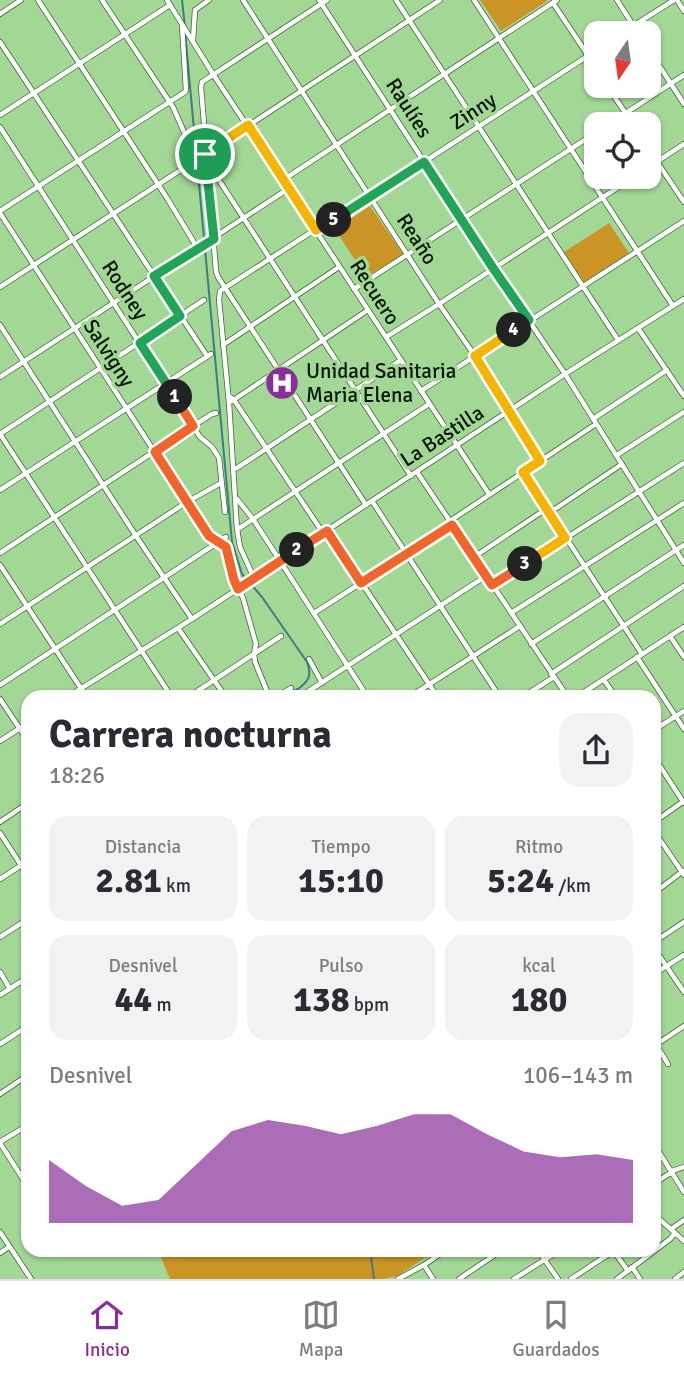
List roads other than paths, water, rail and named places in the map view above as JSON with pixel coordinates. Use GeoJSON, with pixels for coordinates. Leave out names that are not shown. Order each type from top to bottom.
{"type":"FeatureCollection","features":[{"type":"Feature","properties":{"kind":"street"},"geometry":{"type":"LineString","coordinates":[[0,14],[21,0]]}},
{"type":"Feature","properties":{"kind":"street"},"geometry":{"type":"LineString","coordinates":[[38,0],[198,249]]}},
{"type":"Feature","properties":{"kind":"street"},"geometry":{"type":"LineString","coordinates":[[0,287],[193,162],[191,148],[170,102],[102,0]]}},
{"type":"Feature","properties":{"kind":"street"},"geometry":{"type":"LineString","coordinates":[[193,41],[195,10],[209,0]]}},
{"type":"Feature","properties":{"kind":"street","name":"Reaño"},"geometry":{"type":"LineString","coordinates":[[243,0],[475,356],[540,461]]}},
{"type":"Feature","properties":{"kind":"street"},"geometry":{"type":"LineString","coordinates":[[327,0],[320,2],[202,82],[205,154],[216,271],[224,288],[366,505]]}},
{"type":"Feature","properties":{"kind":"street"},"geometry":{"type":"LineString","coordinates":[[396,0],[618,340]]}},
{"type":"Feature","properties":{"kind":"street"},"geometry":{"type":"LineString","coordinates":[[205,154],[440,0]]}},
{"type":"Feature","properties":{"kind":"street"},"geometry":{"type":"LineString","coordinates":[[474,0],[673,306]]}},
{"type":"Feature","properties":{"kind":"street"},"geometry":{"type":"LineString","coordinates":[[617,0],[631,21]]}},
{"type":"Feature","properties":{"kind":"street"},"geometry":{"type":"LineString","coordinates":[[642,21],[675,0],[684,11]]}},
{"type":"Feature","properties":{"kind":"street"},"geometry":{"type":"LineString","coordinates":[[283,180],[554,1],[584,50]]}},
{"type":"Feature","properties":{"kind":"street","name":"Raulíes"},"geometry":{"type":"LineString","coordinates":[[320,2],[565,374],[684,563]]}},
{"type":"Feature","properties":{"kind":"street"},"geometry":{"type":"LineString","coordinates":[[0,115],[168,3]]}},
{"type":"Feature","properties":{"kind":"street","name":"Recuero"},"geometry":{"type":"LineString","coordinates":[[168,3],[489,494]]}},
{"type":"Feature","properties":{"kind":"street"},"geometry":{"type":"LineString","coordinates":[[0,212],[185,92],[182,24]]}},
{"type":"Feature","properties":{"kind":"street"},"geometry":{"type":"LineString","coordinates":[[0,42],[180,316],[209,355],[0,490]]}},
{"type":"Feature","properties":{"kind":"street","name":"Zinny"},"geometry":{"type":"LineString","coordinates":[[224,288],[584,59]]}},
{"type":"Feature","properties":{"kind":"street"},"geometry":{"type":"LineString","coordinates":[[662,70],[684,104]]}},
{"type":"Feature","properties":{"kind":"street"},"geometry":{"type":"LineString","coordinates":[[627,112],[684,75]]}},
{"type":"Feature","properties":{"kind":"street","name":"Rodney"},"geometry":{"type":"LineString","coordinates":[[0,127],[200,437],[212,447],[219,458],[225,512]]}},
{"type":"Feature","properties":{"kind":"street"},"geometry":{"type":"LineString","coordinates":[[354,289],[584,140]]}},
{"type":"Feature","properties":{"kind":"street"},"geometry":{"type":"LineString","coordinates":[[661,159],[684,144]]}},
{"type":"Feature","properties":{"kind":"street"},"geometry":{"type":"LineString","coordinates":[[661,168],[684,202]]}},
{"type":"Feature","properties":{"kind":"street"},"geometry":{"type":"LineString","coordinates":[[207,169],[215,174],[411,476]]}},
{"type":"Feature","properties":{"kind":"street"},"geometry":{"type":"LineString","coordinates":[[0,377],[288,189]]}},
{"type":"Feature","properties":{"kind":"street"},"geometry":{"type":"LineString","coordinates":[[386,337],[615,189]]}},
{"type":"Feature","properties":{"kind":"street","name":"Salvigny"},"geometry":{"type":"LineString","coordinates":[[0,212],[209,536],[226,547],[234,580],[243,598],[256,643],[255,662],[267,690]]}},
{"type":"Feature","properties":{"kind":"street"},"geometry":{"type":"LineString","coordinates":[[421,391],[684,221]]}},
{"type":"Feature","properties":{"kind":"street"},"geometry":{"type":"LineString","coordinates":[[223,345],[340,267]]}},
{"type":"Feature","properties":{"kind":"street"},"geometry":{"type":"LineString","coordinates":[[224,288],[219,296],[228,396],[231,402],[361,583],[433,690]]}},
{"type":"Feature","properties":{"kind":"street","name":"La Bastilla"},"geometry":{"type":"LineString","coordinates":[[238,589],[684,299]]}},
{"type":"Feature","properties":{"kind":"street"},"geometry":{"type":"LineString","coordinates":[[167,690],[0,434],[204,300]]}},
{"type":"Feature","properties":{"kind":"street"},"geometry":{"type":"LineString","coordinates":[[231,402],[368,310]]}},
{"type":"Feature","properties":{"kind":"street"},"geometry":{"type":"LineString","coordinates":[[0,325],[192,619]]}},
{"type":"Feature","properties":{"kind":"street"},"geometry":{"type":"LineString","coordinates":[[638,328],[684,396]]}},
{"type":"Feature","properties":{"kind":"street"},"geometry":{"type":"LineString","coordinates":[[233,470],[401,360]]}},
{"type":"Feature","properties":{"kind":"street"},"geometry":{"type":"LineString","coordinates":[[314,613],[451,523],[667,370]]}},
{"type":"Feature","properties":{"kind":"street"},"geometry":{"type":"LineString","coordinates":[[231,402],[237,529],[240,547],[254,578]]}},
{"type":"Feature","properties":{"kind":"street"},"geometry":{"type":"LineString","coordinates":[[237,529],[429,404]]}},
{"type":"Feature","properties":{"kind":"street"},"geometry":{"type":"LineString","coordinates":[[617,455],[684,412]]}},
{"type":"Feature","properties":{"kind":"street"},"geometry":{"type":"LineString","coordinates":[[0,553],[216,413]]}},
{"type":"Feature","properties":{"kind":"street"},"geometry":{"type":"LineString","coordinates":[[492,585],[684,463]]}},
{"type":"Feature","properties":{"kind":"street"},"geometry":{"type":"LineString","coordinates":[[474,556],[540,513],[555,509],[622,464]]}},
{"type":"Feature","properties":{"kind":"street"},"geometry":{"type":"LineString","coordinates":[[417,472],[563,690]]}},
{"type":"Feature","properties":{"kind":"street"},"geometry":{"type":"LineString","coordinates":[[523,472],[605,597],[660,690]]}},
{"type":"Feature","properties":{"kind":"street"},"geometry":{"type":"LineString","coordinates":[[0,624],[187,502],[221,483]]}},
{"type":"Feature","properties":{"kind":"street"},"geometry":{"type":"LineString","coordinates":[[236,498],[253,519],[363,690]]}},
{"type":"Feature","properties":{"kind":"street"},"geometry":{"type":"LineString","coordinates":[[372,501],[495,690]]}},
{"type":"Feature","properties":{"kind":"street"},"geometry":{"type":"LineString","coordinates":[[511,613],[684,503]]}},
{"type":"Feature","properties":{"kind":"street"},"geometry":{"type":"LineString","coordinates":[[0,684],[226,537]]}},
{"type":"Feature","properties":{"kind":"street"},"geometry":{"type":"LineString","coordinates":[[531,644],[684,545]]}},
{"type":"Feature","properties":{"kind":"street"},"geometry":{"type":"LineString","coordinates":[[0,565],[81,689],[238,589]]}},
{"type":"Feature","properties":{"kind":"street"},"geometry":{"type":"LineString","coordinates":[[312,690],[486,576]]}},
{"type":"Feature","properties":{"kind":"street"},"geometry":{"type":"LineString","coordinates":[[532,690],[684,586]]}},
{"type":"Feature","properties":{"kind":"street"},"geometry":{"type":"LineString","coordinates":[[421,690],[520,626]]}},
{"type":"Feature","properties":{"kind":"street"},"geometry":{"type":"LineString","coordinates":[[588,690],[684,627]]}},
{"type":"Feature","properties":{"kind":"street"},"geometry":{"type":"LineString","coordinates":[[178,628],[221,690]]}},
{"type":"Feature","properties":{"kind":"street"},"geometry":{"type":"LineString","coordinates":[[200,690],[282,636]]}},
{"type":"Feature","properties":{"kind":"street"},"geometry":{"type":"LineString","coordinates":[[670,636],[684,657]]}},
{"type":"Feature","properties":{"kind":"street"},"geometry":{"type":"LineString","coordinates":[[309,659],[323,682]]}},
{"type":"Feature","properties":{"kind":"street"},"geometry":{"type":"LineString","coordinates":[[604,680],[611,690]]}},
{"type":"Feature","properties":{"kind":"street"},"geometry":{"type":"LineString","coordinates":[[661,692],[684,729]]}},
{"type":"Feature","properties":{"kind":"street"},"geometry":{"type":"LineString","coordinates":[[0,699],[21,731]]}},
{"type":"Feature","properties":{"kind":"street"},"geometry":{"type":"LineString","coordinates":[[661,726],[684,711]]}},
{"type":"Feature","properties":{"kind":"street"},"geometry":{"type":"LineString","coordinates":[[0,741],[19,728]]}},
{"type":"Feature","properties":{"kind":"street"},"geometry":{"type":"LineString","coordinates":[[661,768],[684,802],[661,818]]}},
{"type":"Feature","properties":{"kind":"street"},"geometry":{"type":"LineString","coordinates":[[0,822],[21,808]]}},
{"type":"Feature","properties":{"kind":"street"},"geometry":{"type":"LineString","coordinates":[[0,833],[21,866],[0,879]]}},
{"type":"Feature","properties":{"kind":"street"},"geometry":{"type":"LineString","coordinates":[[661,841],[683,873],[661,888]]}},
{"type":"Feature","properties":{"kind":"street"},"geometry":{"type":"LineString","coordinates":[[661,937],[684,922]]}},
{"type":"Feature","properties":{"kind":"street"},"geometry":{"type":"LineString","coordinates":[[0,937],[21,924]]}},
{"type":"Feature","properties":{"kind":"street"},"geometry":{"type":"LineString","coordinates":[[661,970],[684,955]]}},
{"type":"Feature","properties":{"kind":"street"},"geometry":{"type":"LineString","coordinates":[[661,958],[684,992]]}},
{"type":"Feature","properties":{"kind":"street"},"geometry":{"type":"LineString","coordinates":[[0,972],[10,989]]}},
{"type":"Feature","properties":{"kind":"street"},"geometry":{"type":"LineString","coordinates":[[0,995],[21,982]]}},
{"type":"Feature","properties":{"kind":"street"},"geometry":{"type":"LineString","coordinates":[[661,1040],[684,1026]]}},
{"type":"Feature","properties":{"kind":"street"},"geometry":{"type":"LineString","coordinates":[[0,1044],[21,1031]]}},
{"type":"Feature","properties":{"kind":"street"},"geometry":{"type":"LineString","coordinates":[[661,1053],[668,1064]]}},
{"type":"Feature","properties":{"kind":"street"},"geometry":{"type":"LineString","coordinates":[[0,1094],[21,1080]]}},
{"type":"Feature","properties":{"kind":"street"},"geometry":{"type":"LineString","coordinates":[[21,1130],[0,1143],[21,1172]]}},
{"type":"Feature","properties":{"kind":"street"},"geometry":{"type":"LineString","coordinates":[[661,1155],[684,1192]]}},
{"type":"Feature","properties":{"kind":"street"},"geometry":{"type":"LineString","coordinates":[[661,1179],[684,1167]]}},
{"type":"Feature","properties":{"kind":"street"},"geometry":{"type":"LineString","coordinates":[[661,1220],[684,1241]]}},
{"type":"Feature","properties":{"kind":"street"},"geometry":{"type":"LineString","coordinates":[[661,1246],[670,1239],[673,1231],[684,1220]]}},
{"type":"Feature","properties":{"kind":"street"},"geometry":{"type":"LineString","coordinates":[[0,1233],[30,1279]]}},
{"type":"Feature","properties":{"kind":"street"},"geometry":{"type":"LineString","coordinates":[[0,1253],[9,1247]]}},
{"type":"Feature","properties":{"kind":"street"},"geometry":{"type":"LineString","coordinates":[[398,1279],[436,1257]]}},
{"type":"Feature","properties":{"kind":"street"},"geometry":{"type":"LineString","coordinates":[[459,1279],[492,1257]]}},
{"type":"Feature","properties":{"kind":"street"},"geometry":{"type":"LineString","coordinates":[[514,1279],[547,1257]]}},
{"type":"Feature","properties":{"kind":"street"},"geometry":{"type":"LineString","coordinates":[[570,1279],[603,1257]]}},
{"type":"Feature","properties":{"kind":"street"},"geometry":{"type":"LineString","coordinates":[[620,1257],[640,1279]]}},
{"type":"Feature","properties":{"kind":"street"},"geometry":{"type":"LineString","coordinates":[[617,1279],[646,1257]]}},
{"type":"Feature","properties":{"kind":"street"},"geometry":{"type":"LineString","coordinates":[[544,1259],[558,1279]]}},
{"type":"Feature","properties":{"kind":"street"},"geometry":{"type":"LineString","coordinates":[[424,1265],[433,1279]]}},
{"type":"Feature","properties":{"kind":"street"},"geometry":{"type":"LineString","coordinates":[[675,1279],[684,1272]]}},
{"type":"Feature","properties":{"kind":"waterway"},"geometry":{"type":"LineString","coordinates":[[182,0],[185,27]]}},
{"type":"Feature","properties":{"kind":"waterway"},"geometry":{"type":"LineString","coordinates":[[185,32],[232,542],[242,574],[262,597],[307,662],[308,678],[297,690]]}},
{"type":"Feature","properties":{"kind":"waterway"},"geometry":{"type":"LineString","coordinates":[[371,1257],[374,1279]]}},
{"type":"Feature","properties":{"kind":"place","name":"Unidad Sanitaria Maria Elena"},"geometry":{"type":"Point","coordinates":[282,383]}}]}
